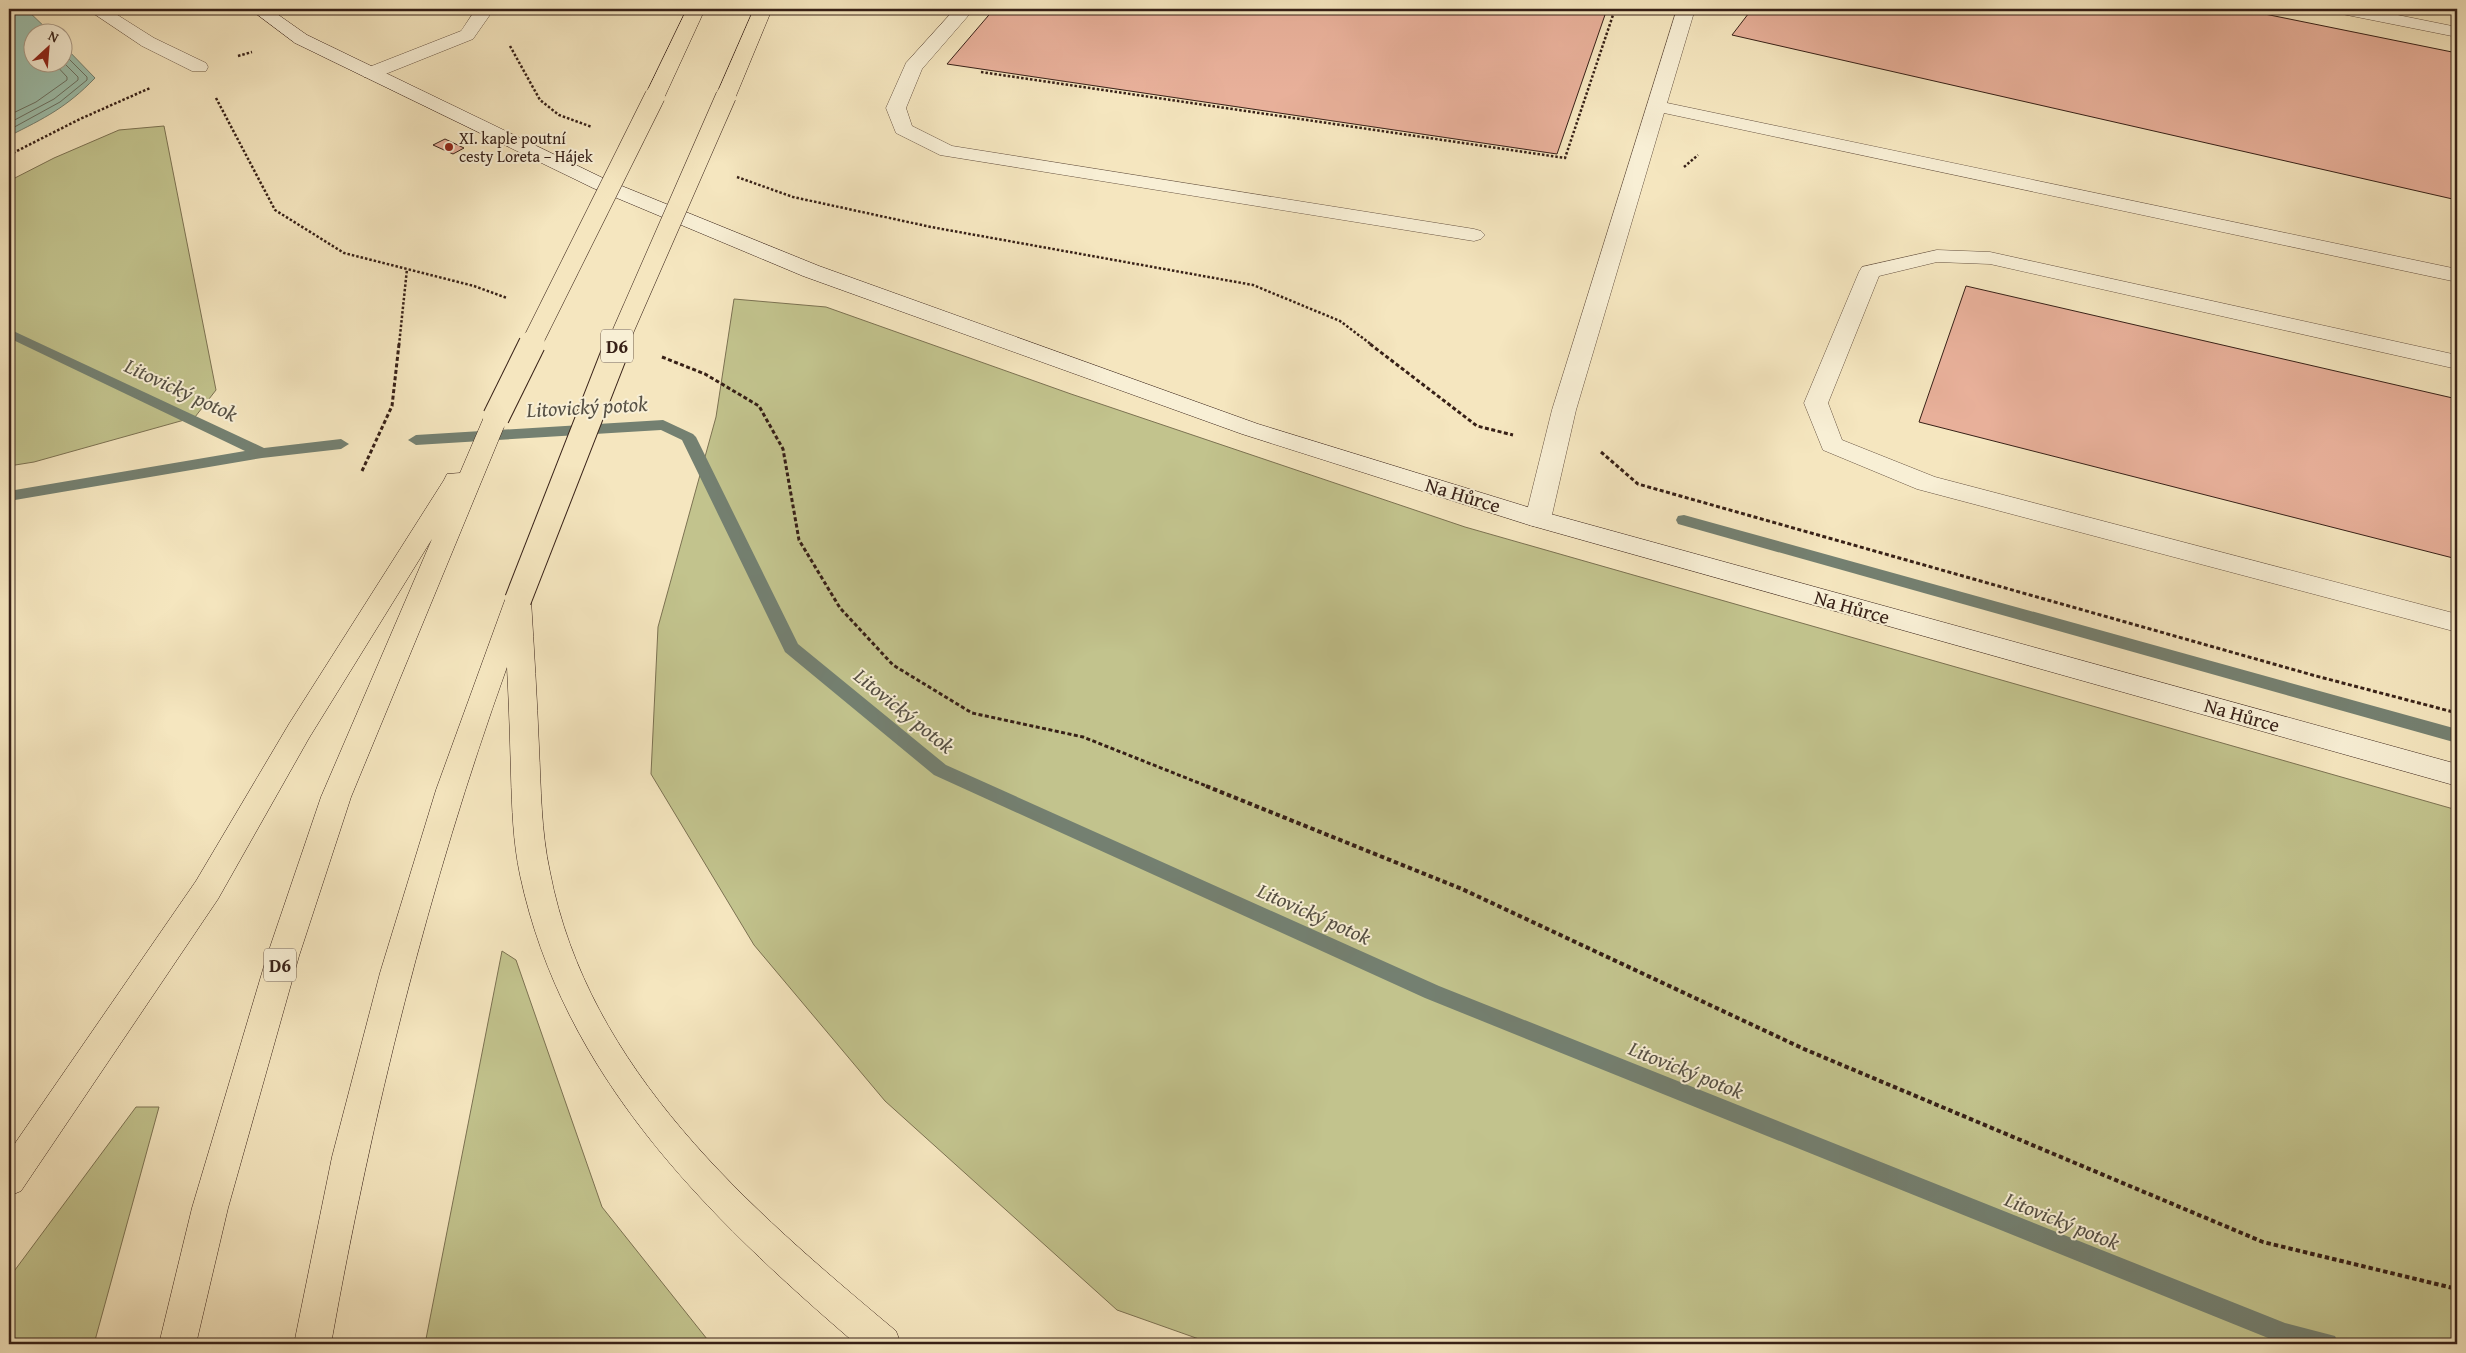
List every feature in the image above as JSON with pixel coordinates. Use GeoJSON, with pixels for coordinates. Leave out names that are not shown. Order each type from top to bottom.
{"type":"FeatureCollection","features":[{"type":"Feature","properties":{"kind":"highway","name":"D6"},"geometry":{"type":"LineString","coordinates":[[177,1344],[210,1208],[283,956],[336,798],[496,417],[696,9]]}},
{"type":"Feature","properties":{"kind":"highway","name":"D6"},"geometry":{"type":"LineString","coordinates":[[312,1344],[322,1289],[362,1109],[402,947],[446,800],[518,600],[617,346],[763,9]]}},
{"type":"Feature","properties":{"kind":"highway"},"geometry":{"type":"LineString","coordinates":[[9,1180],[207,890],[380,598],[496,417]]}},
{"type":"Feature","properties":{"kind":"highway"},"geometry":{"type":"LineString","coordinates":[[518,600],[529,841],[544,915],[566,976],[597,1037],[631,1089],[675,1145],[727,1201],[815,1286],[883,1344]]}},
{"type":"Feature","properties":{"kind":"main road"},"geometry":{"type":"LineString","coordinates":[[96,9],[148,42],[200,67]]}},
{"type":"Feature","properties":{"kind":"main road","name":"Na Hůrce"},"geometry":{"type":"LineString","coordinates":[[259,9],[301,39],[600,184],[811,271],[1250,428],[1538,519],[2457,775]]}},
{"type":"Feature","properties":{"kind":"main road"},"geometry":{"type":"LineString","coordinates":[[371,73],[467,35],[485,9]]}},
{"type":"Feature","properties":{"kind":"main road"},"geometry":{"type":"LineString","coordinates":[[965,9],[913,67],[896,108],[903,129],[947,151],[1474,236]]}},
{"type":"Feature","properties":{"kind":"main road"},"geometry":{"type":"LineString","coordinates":[[1538,519],[1564,410],[1686,9]]}},
{"type":"Feature","properties":{"kind":"main road"},"geometry":{"type":"LineString","coordinates":[[2342,9],[2457,32]]}},
{"type":"Feature","properties":{"kind":"main road"},"geometry":{"type":"LineString","coordinates":[[1656,106],[2457,276]]}},
{"type":"Feature","properties":{"kind":"main road"},"geometry":{"type":"LineString","coordinates":[[2457,362],[1990,258],[1936,256],[1870,272],[1816,403],[1832,445],[1926,483],[2457,623]]}},
{"type":"Feature","properties":{"kind":"path"},"geometry":{"type":"LineString","coordinates":[[981,72],[1565,158],[1615,9]]}},
{"type":"Feature","properties":{"kind":"path"},"geometry":{"type":"LineString","coordinates":[[467,35],[511,46],[522,72],[540,100],[559,115],[597,128]]}},
{"type":"Feature","properties":{"kind":"path"},"geometry":{"type":"LineString","coordinates":[[200,67],[275,210],[344,253],[474,286],[511,300]]}},
{"type":"Feature","properties":{"kind":"path"},"geometry":{"type":"LineString","coordinates":[[728,174],[793,197],[931,227],[1254,285],[1340,322],[1477,426],[1518,436]]}},
{"type":"Feature","properties":{"kind":"path"},"geometry":{"type":"LineString","coordinates":[[362,471],[392,406],[406,269]]}},
{"type":"Feature","properties":{"kind":"path"},"geometry":{"type":"LineString","coordinates":[[659,356],[705,374],[759,406],[783,449],[799,540],[840,608],[893,664],[972,713],[1083,737],[1462,889],[1804,1049],[2263,1242],[2457,1288]]}},
{"type":"Feature","properties":{"kind":"path"},"geometry":{"type":"LineString","coordinates":[[1600,442],[1601,451],[1638,484],[2316,676],[2457,713]]}},
{"type":"Feature","properties":{"kind":"green space"},"geometry":{"type":"Polygon","coordinates":[[[164,126],[216,390],[195,417],[34,462],[9,466],[9,181],[54,158],[119,130],[164,126]]]}},
{"type":"Feature","properties":{"kind":"green space"},"geometry":{"type":"Polygon","coordinates":[[[734,299],[826,307],[1071,394],[1465,527],[2457,810],[2457,1344],[1213,1344],[1117,1310],[885,1101],[754,945],[651,774],[658,627],[716,417],[734,299]]]}},
{"type":"Feature","properties":{"kind":"green space"},"geometry":{"type":"Polygon","coordinates":[[[502,951],[516,960],[602,1207],[711,1344],[425,1344],[502,951]]]}},
{"type":"Feature","properties":{"kind":"green space"},"geometry":{"type":"Polygon","coordinates":[[[136,1107],[159,1107],[94,1344],[9,1344],[9,1278],[136,1107]]]}},
{"type":"Feature","properties":{"kind":"water"},"geometry":{"type":"Polygon","coordinates":[[[9,9],[26,9],[40,22],[22,22],[22,72],[72,72],[72,54],[95,78],[75,97],[55,111],[9,136],[9,9]]]}},
{"type":"Feature","properties":{"kind":"building"},"geometry":{"type":"Polygon","coordinates":[[[994,9],[1607,9],[1557,154],[947,64],[994,9]]]}},
{"type":"Feature","properties":{"kind":"building"},"geometry":{"type":"Polygon","coordinates":[[[1752,9],[2240,9],[2457,53],[2457,200],[1732,35],[1752,9]]]}},
{"type":"Feature","properties":{"kind":"building","name":"ⅩⅠ. kaple poutní cesty Loreta – Hájek"},"geometry":{"type":"Polygon","coordinates":[[[445,139],[464,148],[453,154],[433,145],[445,139]]]}},
{"type":"Feature","properties":{"kind":"building"},"geometry":{"type":"Polygon","coordinates":[[[1966,286],[2457,399],[2457,559],[1919,422],[1966,286]]]}},
{"type":"Feature","properties":{"kind":"waterway","name":"Litovický potok"},"geometry":{"type":"LineString","coordinates":[[9,333],[262,453]]}},
{"type":"Feature","properties":{"kind":"waterway","name":"Litovický potok"},"geometry":{"type":"LineString","coordinates":[[416,440],[663,425],[688,437],[791,648],[940,770],[1432,992],[2285,1334],[2327,1344]]}},
{"type":"Feature","properties":{"kind":"waterway","name":"Litovický potok"},"geometry":{"type":"LineString","coordinates":[[262,453],[341,444]]}},
{"type":"Feature","properties":{"kind":"waterway"},"geometry":{"type":"LineString","coordinates":[[9,496],[262,453]]}},
{"type":"Feature","properties":{"kind":"waterway"},"geometry":{"type":"LineString","coordinates":[[1684,520],[2457,736]]}},
{"type":"Feature","properties":{"kind":"place","name":"ⅩⅠ. kaple poutní cesty Loreta – Hájek"},"geometry":{"type":"Point","coordinates":[449,147]}}]}
